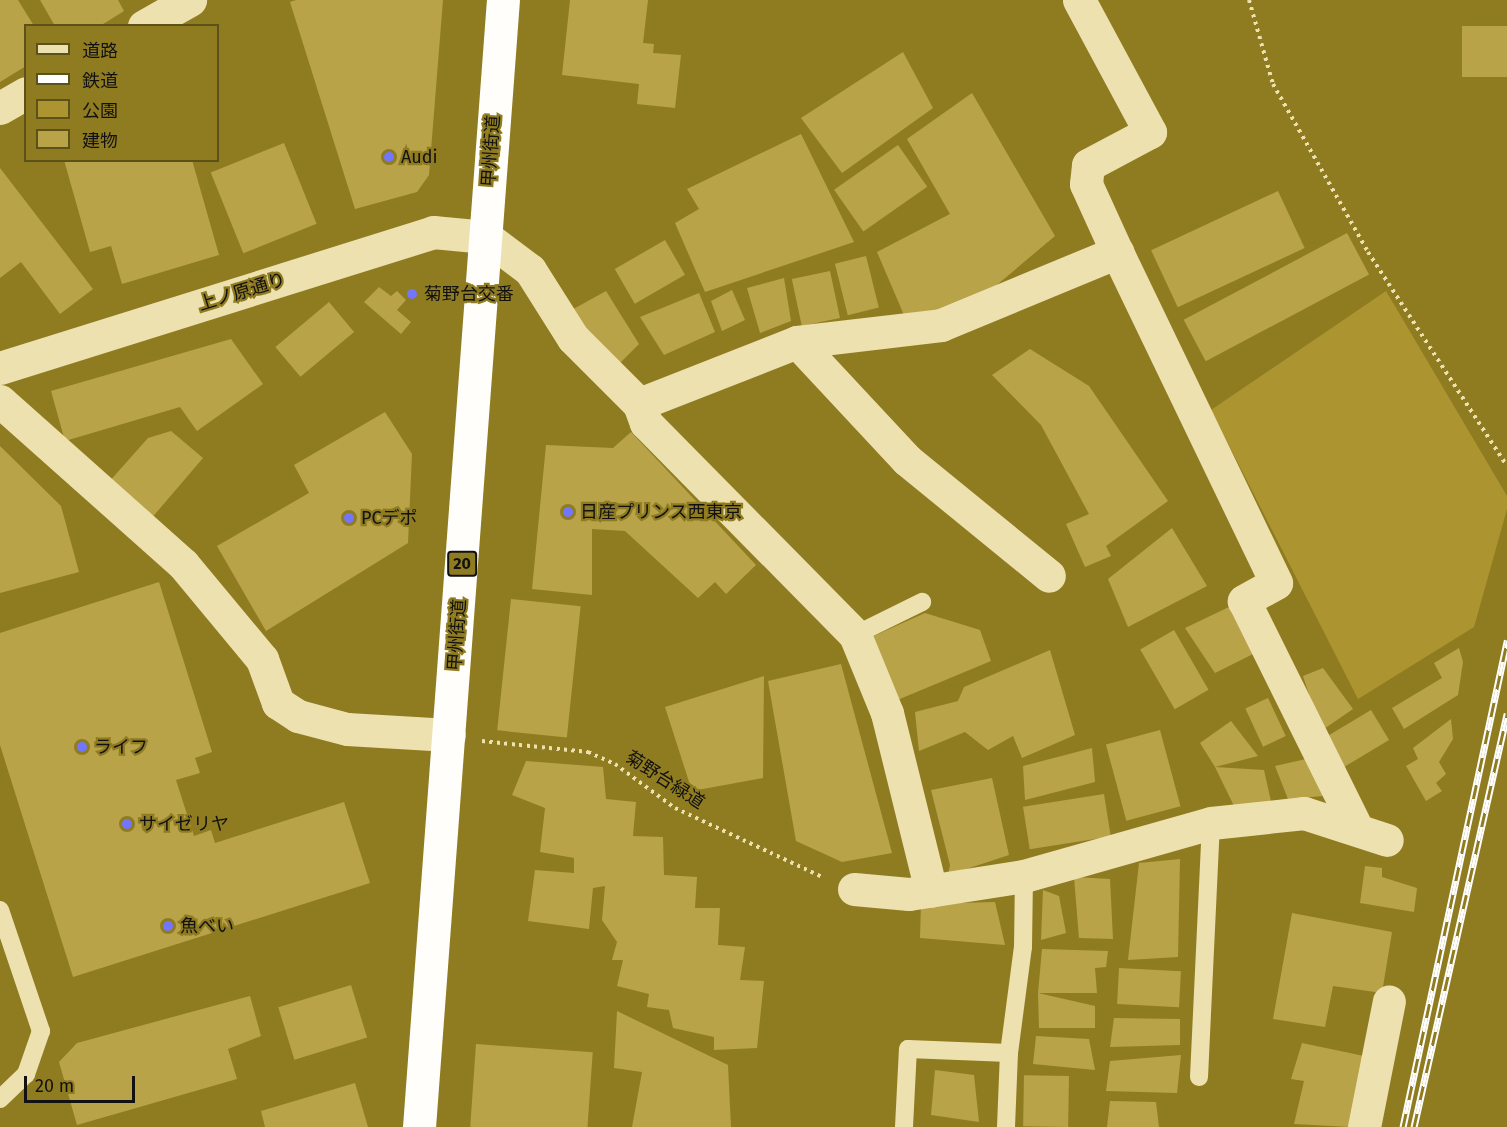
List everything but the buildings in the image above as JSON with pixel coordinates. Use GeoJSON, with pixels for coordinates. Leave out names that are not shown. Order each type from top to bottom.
{"type":"FeatureCollection","features":[{"type":"Feature","properties":{"kind":"highway","name":"甲州街道"},"geometry":{"type":"LineString","coordinates":[[419,1127],[503,0]]}},
{"type":"Feature","properties":{"kind":"street"},"geometry":{"type":"LineString","coordinates":[[148,24],[190,0]]}},
{"type":"Feature","properties":{"kind":"street"},"geometry":{"type":"LineString","coordinates":[[1079,0],[1150,132],[1088,165],[1086,184],[1276,582],[1244,601],[1356,827]]}},
{"type":"Feature","properties":{"kind":"street"},"geometry":{"type":"LineString","coordinates":[[0,108],[24,94]]}},
{"type":"Feature","properties":{"kind":"street","name":"上ノ原通り"},"geometry":{"type":"LineString","coordinates":[[0,368],[433,232],[486,237]]}},
{"type":"Feature","properties":{"kind":"street"},"geometry":{"type":"LineString","coordinates":[[486,237],[530,270],[573,338],[639,404],[646,423],[855,635],[886,714],[931,891]]}},
{"type":"Feature","properties":{"kind":"street"},"geometry":{"type":"LineString","coordinates":[[639,404],[797,342],[941,325],[1117,252]]}},
{"type":"Feature","properties":{"kind":"street"},"geometry":{"type":"LineString","coordinates":[[797,342],[908,460],[1048,576]]}},
{"type":"Feature","properties":{"kind":"street"},"geometry":{"type":"LineString","coordinates":[[0,401],[183,564],[262,659],[278,703],[298,716],[347,729],[449,735]]}},
{"type":"Feature","properties":{"kind":"street"},"geometry":{"type":"LineString","coordinates":[[854,889],[931,891],[1024,876],[1211,823],[1304,813],[1356,827],[1387,840]]}},
{"type":"Feature","properties":{"kind":"street"},"geometry":{"type":"LineString","coordinates":[[1364,1127],[1389,1001]]}},
{"type":"Feature","properties":{"kind":"lane"},"geometry":{"type":"LineString","coordinates":[[855,635],[922,602]]}},
{"type":"Feature","properties":{"kind":"lane"},"geometry":{"type":"LineString","coordinates":[[1199,1077],[1211,823]]}},
{"type":"Feature","properties":{"kind":"lane"},"geometry":{"type":"LineString","coordinates":[[1006,1127],[1009,1053],[1023,946],[1024,876]]}},
{"type":"Feature","properties":{"kind":"lane"},"geometry":{"type":"LineString","coordinates":[[0,910],[41,1031],[26,1074],[0,1099]]}},
{"type":"Feature","properties":{"kind":"lane"},"geometry":{"type":"LineString","coordinates":[[904,1127],[908,1049],[1009,1053]]}},
{"type":"Feature","properties":{"kind":"path"},"geometry":{"type":"LineString","coordinates":[[1249,0],[1273,84],[1368,252],[1507,466]]}},
{"type":"Feature","properties":{"kind":"path","name":"菊野台緑道"},"geometry":{"type":"LineString","coordinates":[[449,735],[588,752],[615,764],[675,808],[854,889]]}},
{"type":"Feature","properties":{"kind":"green space"},"geometry":{"type":"Polygon","coordinates":[[[1386,291],[1507,496],[1507,509],[1474,627],[1358,699],[1211,410],[1386,291]]]}},
{"type":"Feature","properties":{"kind":"railway"},"geometry":{"type":"LineString","coordinates":[[1403,1127],[1507,640]]}},
{"type":"Feature","properties":{"kind":"railway"},"geometry":{"type":"LineString","coordinates":[[1414,1127],[1507,713]]}},
{"type":"Feature","properties":{"kind":"place","name":"Audi"},"geometry":{"type":"Point","coordinates":[389,157]}},
{"type":"Feature","properties":{"kind":"place","name":"菊野台交番"},"geometry":{"type":"Point","coordinates":[412,294]}},
{"type":"Feature","properties":{"kind":"place","name":"日産プリンス西東京"},"geometry":{"type":"Point","coordinates":[568,512]}},
{"type":"Feature","properties":{"kind":"place","name":"PCデポ"},"geometry":{"type":"Point","coordinates":[349,518]}},
{"type":"Feature","properties":{"kind":"place","name":"ライフ"},"geometry":{"type":"Point","coordinates":[82,747]}},
{"type":"Feature","properties":{"kind":"place","name":"サイゼリヤ"},"geometry":{"type":"Point","coordinates":[127,824]}},
{"type":"Feature","properties":{"kind":"place","name":"魚べい"},"geometry":{"type":"Point","coordinates":[168,926]}}]}
